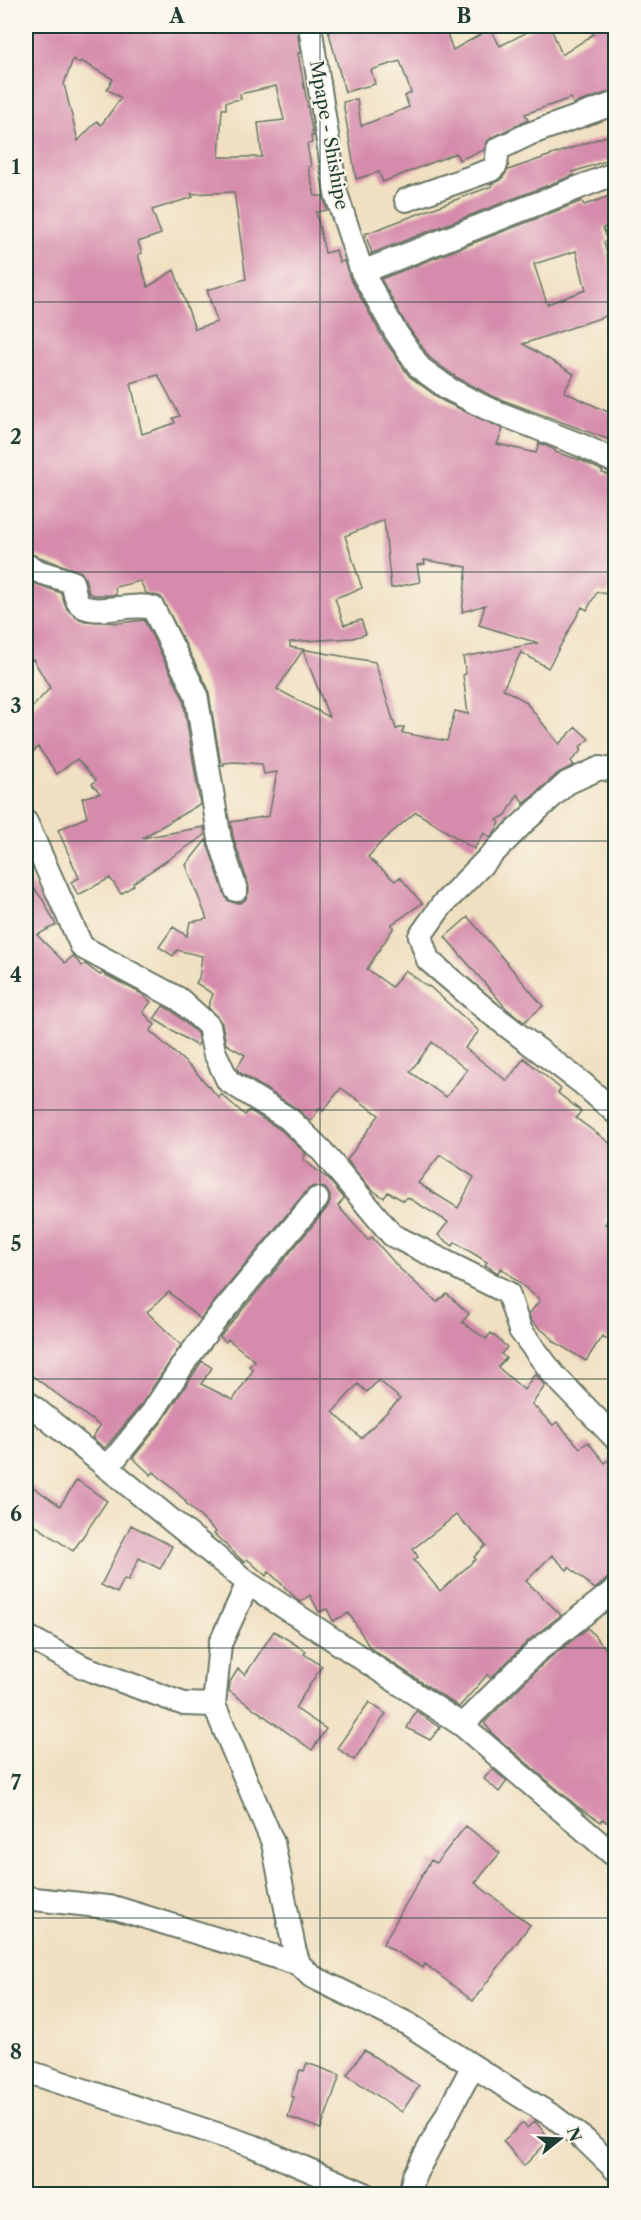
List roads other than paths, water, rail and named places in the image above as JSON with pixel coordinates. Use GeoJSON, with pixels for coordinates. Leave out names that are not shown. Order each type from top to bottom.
{"type":"FeatureCollection","features":[{"type":"Feature","properties":{"kind":"street","name":"Mpape - Shishipe"},"geometry":{"type":"LineString","coordinates":[[310,26],[336,194],[362,272],[395,331],[420,368],[449,389],[486,408],[583,446],[615,462]]}},
{"type":"Feature","properties":{"kind":"street"},"geometry":{"type":"LineString","coordinates":[[406,200],[491,170],[496,165],[498,149],[529,134],[615,103]]}},
{"type":"Feature","properties":{"kind":"street"},"geometry":{"type":"LineString","coordinates":[[362,272],[615,173]]}},
{"type":"Feature","properties":{"kind":"street"},"geometry":{"type":"LineString","coordinates":[[26,565],[72,582],[75,598],[82,607],[90,611],[125,606],[153,608],[196,694],[220,840],[236,890]]}},
{"type":"Feature","properties":{"kind":"street"},"geometry":{"type":"LineString","coordinates":[[615,771],[600,768],[567,783],[521,825],[442,905],[420,936],[428,960],[490,1013],[582,1083],[615,1113]]}},
{"type":"Feature","properties":{"kind":"street"},"geometry":{"type":"LineString","coordinates":[[26,822],[82,946],[179,999],[209,1026],[214,1051],[228,1081],[289,1119],[321,1150],[392,1234],[508,1293],[520,1330],[554,1375],[615,1439]]}},
{"type":"Feature","properties":{"kind":"street"},"geometry":{"type":"LineString","coordinates":[[107,1468],[152,1413],[186,1360],[215,1321],[317,1199]]}},
{"type":"Feature","properties":{"kind":"street"},"geometry":{"type":"LineString","coordinates":[[26,1401],[249,1583],[462,1725],[615,1857]]}},
{"type":"Feature","properties":{"kind":"street"},"geometry":{"type":"LineString","coordinates":[[249,1583],[220,1644],[214,1705],[273,1843],[299,1964],[311,1976],[408,2024],[554,2117],[585,2140],[615,2170]]}},
{"type":"Feature","properties":{"kind":"street"},"geometry":{"type":"LineString","coordinates":[[462,1725],[537,1651],[615,1588]]}},
{"type":"Feature","properties":{"kind":"street"},"geometry":{"type":"LineString","coordinates":[[26,1636],[83,1668],[184,1704],[214,1705]]}},
{"type":"Feature","properties":{"kind":"street"},"geometry":{"type":"LineString","coordinates":[[26,1898],[116,1908],[299,1964]]}},
{"type":"Feature","properties":{"kind":"street"},"geometry":{"type":"LineString","coordinates":[[409,2193],[414,2176],[473,2067]]}},
{"type":"Feature","properties":{"kind":"street"},"geometry":{"type":"LineString","coordinates":[[26,2073],[32,2073],[254,2146],[365,2194]]}}]}
